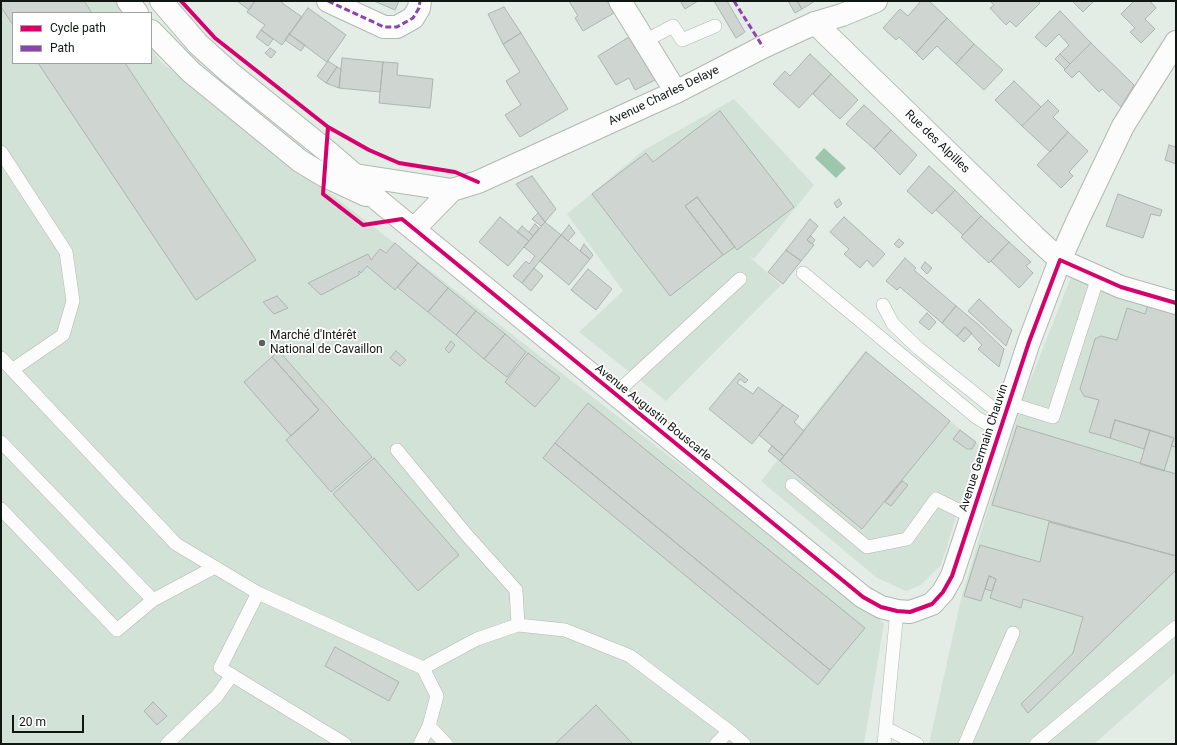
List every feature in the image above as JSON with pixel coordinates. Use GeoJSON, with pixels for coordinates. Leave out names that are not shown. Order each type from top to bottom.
{"type":"FeatureCollection","features":[{"type":"Feature","properties":{"kind":"street"},"geometry":{"type":"LineString","coordinates":[[128,1],[136,12]]}},
{"type":"Feature","properties":{"kind":"street"},"geometry":{"type":"LineString","coordinates":[[161,1],[198,44],[229,72],[355,175],[378,200]]}},
{"type":"Feature","properties":{"kind":"street"},"geometry":{"type":"LineString","coordinates":[[328,1],[384,27],[397,27],[413,18],[420,8],[420,1]]}},
{"type":"Feature","properties":{"kind":"street"},"geometry":{"type":"LineString","coordinates":[[620,1],[676,92]]}},
{"type":"Feature","properties":{"kind":"street","name":"Avenue Charles Delaye"},"geometry":{"type":"LineString","coordinates":[[355,175],[452,190],[494,176],[676,92],[763,47],[844,8],[876,1]]}},
{"type":"Feature","properties":{"kind":"street","name":"Rue des Alpilles"},"geometry":{"type":"LineString","coordinates":[[815,23],[1029,232],[1060,260],[1121,287],[1176,304]]}},
{"type":"Feature","properties":{"kind":"street"},"geometry":{"type":"LineString","coordinates":[[152,32],[191,72],[300,161],[325,176],[378,200]]}},
{"type":"Feature","properties":{"kind":"street","name":"Avenue Germain Chauvin"},"geometry":{"type":"LineString","coordinates":[[897,611],[910,612],[932,604],[943,592],[952,576],[1029,342],[1060,260],[1123,126],[1176,42]]}},
{"type":"Feature","properties":{"kind":"street","name":"Avenue Charles Delaye"},"geometry":{"type":"LineString","coordinates":[[414,229],[452,190]]}},
{"type":"Feature","properties":{"kind":"street","name":"Avenue Augustin Bouscarle"},"geometry":{"type":"LineString","coordinates":[[378,200],[862,597],[881,607],[897,611]]}},
{"type":"Feature","properties":{"kind":"lane"},"geometry":{"type":"LineString","coordinates":[[645,41],[673,26],[682,40],[715,26]]}},
{"type":"Feature","properties":{"kind":"lane"},"geometry":{"type":"LineString","coordinates":[[1,152],[66,252],[73,300],[64,335],[12,370]]}},
{"type":"Feature","properties":{"kind":"lane"},"geometry":{"type":"LineString","coordinates":[[803,273],[976,417],[1053,417],[1098,277]]}},
{"type":"Feature","properties":{"kind":"lane"},"geometry":{"type":"LineString","coordinates":[[615,394],[740,279]]}},
{"type":"Feature","properties":{"kind":"lane"},"geometry":{"type":"LineString","coordinates":[[883,305],[893,324],[918,348],[1004,417]]}},
{"type":"Feature","properties":{"kind":"lane"},"geometry":{"type":"LineString","coordinates":[[1,358],[176,544],[258,593],[423,668],[437,696],[429,726],[420,744]]}},
{"type":"Feature","properties":{"kind":"lane"},"geometry":{"type":"LineString","coordinates":[[1,442],[153,600]]}},
{"type":"Feature","properties":{"kind":"lane"},"geometry":{"type":"LineString","coordinates":[[397,450],[465,533],[516,590],[518,625]]}},
{"type":"Feature","properties":{"kind":"lane"},"geometry":{"type":"LineString","coordinates":[[792,485],[867,547],[907,539],[936,499],[972,517]]}},
{"type":"Feature","properties":{"kind":"lane"},"geometry":{"type":"LineString","coordinates":[[1,509],[117,630],[153,600],[215,567]]}},
{"type":"Feature","properties":{"kind":"lane"},"geometry":{"type":"LineString","coordinates":[[258,593],[220,668],[345,744]]}},
{"type":"Feature","properties":{"kind":"lane"},"geometry":{"type":"LineString","coordinates":[[884,744],[897,611]]}},
{"type":"Feature","properties":{"kind":"lane"},"geometry":{"type":"LineString","coordinates":[[423,668],[476,639],[518,625],[565,630],[630,656],[744,744]]}},
{"type":"Feature","properties":{"kind":"lane"},"geometry":{"type":"LineString","coordinates":[[1036,744],[1176,627]]}},
{"type":"Feature","properties":{"kind":"lane"},"geometry":{"type":"LineString","coordinates":[[965,744],[1013,633]]}},
{"type":"Feature","properties":{"kind":"lane"},"geometry":{"type":"LineString","coordinates":[[167,744],[217,696],[232,675]]}},
{"type":"Feature","properties":{"kind":"lane"},"geometry":{"type":"LineString","coordinates":[[429,726],[446,744]]}},
{"type":"Feature","properties":{"kind":"lane"},"geometry":{"type":"LineString","coordinates":[[886,728],[917,744]]}},
{"type":"Feature","properties":{"kind":"lane"},"geometry":{"type":"LineString","coordinates":[[716,744],[729,731]]}},
{"type":"Feature","properties":{"kind":"shaded area","name":"Marché d'Intérêt National de Cavaillon"},"geometry":{"type":"Polygon","coordinates":[[[1,1],[119,1],[126,12],[12,12],[12,64],[152,64],[152,49],[161,62],[884,623],[864,744],[1,744],[1,1]]]}},
{"type":"Feature","properties":{"kind":"shaded area"},"geometry":{"type":"Polygon","coordinates":[[[734,99],[814,185],[754,259],[748,255],[781,285],[666,401],[579,332],[623,291],[567,214],[644,150],[734,99]]]}},
{"type":"Feature","properties":{"kind":"shaded area"},"geometry":{"type":"Polygon","coordinates":[[[824,148],[846,168],[836,178],[815,158],[824,148]]]}},
{"type":"Feature","properties":{"kind":"shaded area"},"geometry":{"type":"Polygon","coordinates":[[[1071,277],[1176,315],[1176,672],[1094,744],[929,744],[961,599],[988,509],[1026,391],[1071,277]]]}},
{"type":"Feature","properties":{"kind":"shaded area"},"geometry":{"type":"Polygon","coordinates":[[[865,351],[979,445],[941,565],[921,585],[906,591],[877,578],[761,481],[865,351]]]}},
{"type":"Feature","properties":{"kind":"building"},"geometry":{"type":"Polygon","coordinates":[[[1,1],[84,1],[91,12],[12,12],[12,24],[1,7],[1,1]]]}},
{"type":"Feature","properties":{"kind":"building"},"geometry":{"type":"Polygon","coordinates":[[[237,1],[255,1],[249,10],[237,1]]]}},
{"type":"Feature","properties":{"kind":"building"},"geometry":{"type":"Polygon","coordinates":[[[255,1],[283,1],[282,3],[302,17],[282,45],[261,30],[265,25],[247,12],[255,1]]]}},
{"type":"Feature","properties":{"kind":"building"},"geometry":{"type":"Polygon","coordinates":[[[374,1],[399,1],[395,10],[374,1]]]}},
{"type":"Feature","properties":{"kind":"building"},"geometry":{"type":"Polygon","coordinates":[[[569,1],[607,1],[614,13],[583,31],[575,18],[578,16],[569,1]]]}},
{"type":"Feature","properties":{"kind":"building"},"geometry":{"type":"Polygon","coordinates":[[[680,1],[698,1],[685,9],[680,1]]]}},
{"type":"Feature","properties":{"kind":"building"},"geometry":{"type":"Polygon","coordinates":[[[714,1],[727,1],[745,32],[736,38],[714,1]]]}},
{"type":"Feature","properties":{"kind":"building"},"geometry":{"type":"Polygon","coordinates":[[[788,1],[797,1],[802,9],[795,13],[788,1]]]}},
{"type":"Feature","properties":{"kind":"building"},"geometry":{"type":"Polygon","coordinates":[[[797,1],[815,1],[802,9],[797,1]]]}},
{"type":"Feature","properties":{"kind":"building"},"geometry":{"type":"Polygon","coordinates":[[[921,1],[929,1],[947,18],[916,53],[899,37],[896,40],[883,28],[900,9],[908,16],[921,1]]]}},
{"type":"Feature","properties":{"kind":"building"},"geometry":{"type":"Polygon","coordinates":[[[990,1],[1038,1],[1040,3],[1016,27],[1010,21],[1006,25],[990,8],[994,5],[990,1]]]}},
{"type":"Feature","properties":{"kind":"building"},"geometry":{"type":"Polygon","coordinates":[[[1072,1],[1094,1],[1083,12],[1072,1]]]}},
{"type":"Feature","properties":{"kind":"building"},"geometry":{"type":"Polygon","coordinates":[[[1134,1],[1150,1],[1156,8],[1145,19],[1155,29],[1141,43],[1130,32],[1135,28],[1121,14],[1134,1]]]}},
{"type":"Feature","properties":{"kind":"building"},"geometry":{"type":"Polygon","coordinates":[[[504,7],[521,33],[503,44],[488,14],[504,7]]]}},
{"type":"Feature","properties":{"kind":"building"},"geometry":{"type":"Polygon","coordinates":[[[308,8],[346,35],[327,62],[289,34],[308,8]]]}},
{"type":"Feature","properties":{"kind":"building"},"geometry":{"type":"Polygon","coordinates":[[[1060,11],[1091,43],[1070,64],[1060,54],[1069,45],[1059,34],[1046,47],[1035,37],[1060,11]]]}},
{"type":"Feature","properties":{"kind":"building"},"geometry":{"type":"Polygon","coordinates":[[[947,18],[974,44],[956,64],[937,46],[923,60],[916,53],[947,18]]]}},
{"type":"Feature","properties":{"kind":"building"},"geometry":{"type":"Polygon","coordinates":[[[261,30],[273,39],[268,46],[256,37],[261,30]]]}},
{"type":"Feature","properties":{"kind":"building"},"geometry":{"type":"Polygon","coordinates":[[[521,33],[568,109],[520,137],[505,115],[521,105],[506,81],[520,72],[503,44],[521,33]]]}},
{"type":"Feature","properties":{"kind":"building"},"geometry":{"type":"Polygon","coordinates":[[[289,34],[305,45],[301,51],[285,40],[289,34]]]}},
{"type":"Feature","properties":{"kind":"building"},"geometry":{"type":"Polygon","coordinates":[[[629,37],[655,80],[635,90],[629,78],[616,85],[598,56],[629,37]]]}},
{"type":"Feature","properties":{"kind":"building"},"geometry":{"type":"Polygon","coordinates":[[[1091,43],[1134,85],[1121,107],[1102,89],[1099,92],[1079,71],[1072,78],[1064,70],[1091,43]]]}},
{"type":"Feature","properties":{"kind":"building"},"geometry":{"type":"Polygon","coordinates":[[[974,44],[1003,70],[984,90],[956,64],[974,44]]]}},
{"type":"Feature","properties":{"kind":"building"},"geometry":{"type":"Polygon","coordinates":[[[270,48],[276,52],[271,58],[265,53],[270,48]]]}},
{"type":"Feature","properties":{"kind":"building"},"geometry":{"type":"Polygon","coordinates":[[[810,54],[831,74],[799,108],[773,84],[785,71],[790,76],[810,54]]]}},
{"type":"Feature","properties":{"kind":"building"},"geometry":{"type":"Polygon","coordinates":[[[1060,54],[1070,64],[1065,69],[1055,59],[1060,54]]]}},
{"type":"Feature","properties":{"kind":"building"},"geometry":{"type":"Polygon","coordinates":[[[342,58],[383,62],[380,92],[339,88],[342,58]]]}},
{"type":"Feature","properties":{"kind":"building"},"geometry":{"type":"Polygon","coordinates":[[[328,61],[337,67],[326,83],[317,76],[328,61]]]}},
{"type":"Feature","properties":{"kind":"building"},"geometry":{"type":"Polygon","coordinates":[[[383,62],[398,63],[397,75],[433,79],[430,108],[379,103],[383,62]]]}},
{"type":"Feature","properties":{"kind":"building"},"geometry":{"type":"Polygon","coordinates":[[[39,64],[126,64],[256,260],[196,300],[39,64]]]}},
{"type":"Feature","properties":{"kind":"building"},"geometry":{"type":"Polygon","coordinates":[[[337,67],[341,69],[339,88],[326,83],[337,67]]]}},
{"type":"Feature","properties":{"kind":"building"},"geometry":{"type":"Polygon","coordinates":[[[831,74],[858,100],[840,119],[813,94],[831,74]]]}},
{"type":"Feature","properties":{"kind":"building"},"geometry":{"type":"Polygon","coordinates":[[[1014,81],[1041,107],[1022,126],[995,100],[1014,81]]]}},
{"type":"Feature","properties":{"kind":"building"},"geometry":{"type":"Polygon","coordinates":[[[1048,100],[1059,111],[1053,117],[1068,132],[1050,152],[1022,126],[1048,100]]]}},
{"type":"Feature","properties":{"kind":"building"},"geometry":{"type":"Polygon","coordinates":[[[864,105],[891,130],[874,149],[846,124],[864,105]]]}},
{"type":"Feature","properties":{"kind":"building"},"geometry":{"type":"Polygon","coordinates":[[[720,111],[794,207],[737,250],[697,197],[685,206],[723,255],[670,296],[592,194],[646,153],[653,162],[720,111]]]}},
{"type":"Feature","properties":{"kind":"building"},"geometry":{"type":"Polygon","coordinates":[[[891,130],[917,155],[900,175],[874,149],[891,130]]]}},
{"type":"Feature","properties":{"kind":"building"},"geometry":{"type":"Polygon","coordinates":[[[1068,132],[1088,151],[1069,172],[1073,176],[1061,188],[1037,165],[1068,132]]]}},
{"type":"Feature","properties":{"kind":"building"},"geometry":{"type":"Polygon","coordinates":[[[1169,145],[1176,147],[1176,164],[1165,160],[1169,145]]]}},
{"type":"Feature","properties":{"kind":"building"},"geometry":{"type":"Polygon","coordinates":[[[929,166],[955,190],[932,214],[907,191],[929,166]]]}},
{"type":"Feature","properties":{"kind":"building"},"geometry":{"type":"Polygon","coordinates":[[[532,176],[556,209],[545,222],[516,184],[532,176]]]}},
{"type":"Feature","properties":{"kind":"building"},"geometry":{"type":"Polygon","coordinates":[[[955,190],[981,216],[963,235],[936,210],[955,190]]]}},
{"type":"Feature","properties":{"kind":"building"},"geometry":{"type":"Polygon","coordinates":[[[1118,194],[1162,210],[1160,216],[1151,214],[1143,238],[1106,226],[1118,194]]]}},
{"type":"Feature","properties":{"kind":"building"},"geometry":{"type":"Polygon","coordinates":[[[697,197],[735,247],[723,255],[685,206],[697,197]]]}},
{"type":"Feature","properties":{"kind":"building"},"geometry":{"type":"Polygon","coordinates":[[[839,199],[842,204],[837,208],[834,203],[839,199]]]}},
{"type":"Feature","properties":{"kind":"building"},"geometry":{"type":"Polygon","coordinates":[[[538,213],[545,222],[541,226],[532,219],[538,213]]]}},
{"type":"Feature","properties":{"kind":"building"},"geometry":{"type":"Polygon","coordinates":[[[981,216],[1009,242],[989,263],[961,237],[981,216]]]}},
{"type":"Feature","properties":{"kind":"building"},"geometry":{"type":"Polygon","coordinates":[[[500,217],[529,241],[508,266],[479,242],[500,217]]]}},
{"type":"Feature","properties":{"kind":"building"},"geometry":{"type":"Polygon","coordinates":[[[844,217],[885,254],[873,267],[867,260],[860,268],[844,254],[849,249],[830,232],[844,217]]]}},
{"type":"Feature","properties":{"kind":"building"},"geometry":{"type":"Polygon","coordinates":[[[810,219],[818,226],[807,240],[814,245],[801,261],[786,250],[810,219]]]}},
{"type":"Feature","properties":{"kind":"building"},"geometry":{"type":"Polygon","coordinates":[[[545,222],[561,235],[522,283],[513,276],[526,261],[529,264],[535,256],[524,247],[545,222]]]}},
{"type":"Feature","properties":{"kind":"building"},"geometry":{"type":"Polygon","coordinates":[[[535,224],[539,228],[533,236],[529,232],[535,224]]]}},
{"type":"Feature","properties":{"kind":"building"},"geometry":{"type":"Polygon","coordinates":[[[569,225],[575,233],[568,241],[561,235],[569,225]]]}},
{"type":"Feature","properties":{"kind":"building"},"geometry":{"type":"Polygon","coordinates":[[[522,226],[533,236],[529,241],[517,232],[522,226]]]}},
{"type":"Feature","properties":{"kind":"building"},"geometry":{"type":"Polygon","coordinates":[[[561,235],[590,259],[569,285],[540,261],[561,235]]]}},
{"type":"Feature","properties":{"kind":"building"},"geometry":{"type":"Polygon","coordinates":[[[811,236],[815,240],[812,244],[807,240],[811,236]]]}},
{"type":"Feature","properties":{"kind":"building"},"geometry":{"type":"Polygon","coordinates":[[[899,239],[904,243],[899,248],[894,244],[899,239]]]}},
{"type":"Feature","properties":{"kind":"building"},"geometry":{"type":"Polygon","coordinates":[[[1009,242],[1031,262],[1026,266],[1033,273],[1019,288],[991,261],[1009,242]]]}},
{"type":"Feature","properties":{"kind":"building"},"geometry":{"type":"Polygon","coordinates":[[[395,243],[418,263],[395,290],[367,266],[361,273],[359,271],[359,275],[321,295],[308,283],[368,254],[371,260],[380,249],[386,253],[395,243]]]}},
{"type":"Feature","properties":{"kind":"building"},"geometry":{"type":"Polygon","coordinates":[[[584,244],[593,255],[590,259],[580,251],[584,244]]]}},
{"type":"Feature","properties":{"kind":"building"},"geometry":{"type":"Polygon","coordinates":[[[786,250],[801,261],[783,284],[768,272],[786,250]]]}},
{"type":"Feature","properties":{"kind":"building"},"geometry":{"type":"Polygon","coordinates":[[[905,258],[916,268],[914,270],[956,306],[942,323],[900,287],[897,290],[886,281],[905,258]]]}},
{"type":"Feature","properties":{"kind":"building"},"geometry":{"type":"Polygon","coordinates":[[[925,262],[932,268],[927,274],[921,268],[925,262]]]}},
{"type":"Feature","properties":{"kind":"building"},"geometry":{"type":"Polygon","coordinates":[[[418,263],[448,288],[428,312],[397,287],[418,263]]]}},
{"type":"Feature","properties":{"kind":"building"},"geometry":{"type":"Polygon","coordinates":[[[534,268],[543,276],[531,291],[522,283],[534,268]]]}},
{"type":"Feature","properties":{"kind":"building"},"geometry":{"type":"Polygon","coordinates":[[[588,269],[612,289],[596,310],[571,290],[588,269]]]}},
{"type":"Feature","properties":{"kind":"building"},"geometry":{"type":"Polygon","coordinates":[[[448,288],[476,311],[456,335],[428,312],[448,288]]]}},
{"type":"Feature","properties":{"kind":"building"},"geometry":{"type":"Polygon","coordinates":[[[277,296],[288,308],[274,314],[263,302],[277,296]]]}},
{"type":"Feature","properties":{"kind":"building"},"geometry":{"type":"Polygon","coordinates":[[[979,299],[1012,330],[1006,346],[968,311],[979,299]]]}},
{"type":"Feature","properties":{"kind":"building"},"geometry":{"type":"Polygon","coordinates":[[[1148,305],[1176,314],[1176,447],[1171,446],[1174,438],[1115,420],[1110,438],[1089,432],[1099,400],[1084,396],[1080,389],[1095,339],[1101,336],[1117,340],[1127,308],[1145,314],[1148,305]]]}},
{"type":"Feature","properties":{"kind":"building"},"geometry":{"type":"Polygon","coordinates":[[[956,306],[1004,349],[999,367],[978,349],[982,345],[965,327],[957,336],[942,323],[956,306]]]}},
{"type":"Feature","properties":{"kind":"building"},"geometry":{"type":"Polygon","coordinates":[[[476,311],[505,334],[484,359],[456,335],[476,311]]]}},
{"type":"Feature","properties":{"kind":"building"},"geometry":{"type":"Polygon","coordinates":[[[927,313],[936,322],[929,330],[919,322],[927,313]]]}},
{"type":"Feature","properties":{"kind":"building"},"geometry":{"type":"Polygon","coordinates":[[[965,327],[972,333],[964,342],[957,336],[965,327]]]}},
{"type":"Feature","properties":{"kind":"building"},"geometry":{"type":"Polygon","coordinates":[[[505,334],[526,352],[507,377],[484,359],[505,334]]]}},
{"type":"Feature","properties":{"kind":"building"},"geometry":{"type":"Polygon","coordinates":[[[451,341],[455,345],[449,353],[445,349],[451,341]]]}},
{"type":"Feature","properties":{"kind":"building"},"geometry":{"type":"Polygon","coordinates":[[[279,351],[372,457],[331,492],[286,440],[319,410],[272,357],[279,351]]]}},
{"type":"Feature","properties":{"kind":"building"},"geometry":{"type":"Polygon","coordinates":[[[396,351],[406,360],[400,366],[390,358],[396,351]]]}},
{"type":"Feature","properties":{"kind":"building"},"geometry":{"type":"Polygon","coordinates":[[[866,352],[950,421],[862,529],[780,461],[866,352]]]}},
{"type":"Feature","properties":{"kind":"building"},"geometry":{"type":"Polygon","coordinates":[[[528,353],[560,378],[535,407],[505,382],[528,353]]]}},
{"type":"Feature","properties":{"kind":"building"},"geometry":{"type":"Polygon","coordinates":[[[272,357],[319,410],[291,436],[244,382],[272,357]]]}},
{"type":"Feature","properties":{"kind":"building"},"geometry":{"type":"Polygon","coordinates":[[[739,373],[748,380],[745,383],[740,379],[737,383],[753,394],[758,387],[783,405],[752,444],[709,409],[739,373]]]}},
{"type":"Feature","properties":{"kind":"building"},"geometry":{"type":"Polygon","coordinates":[[[588,403],[865,628],[830,670],[555,443],[588,403]]]}},
{"type":"Feature","properties":{"kind":"building"},"geometry":{"type":"Polygon","coordinates":[[[783,405],[799,416],[794,422],[804,431],[784,456],[759,435],[783,405]]]}},
{"type":"Feature","properties":{"kind":"building"},"geometry":{"type":"Polygon","coordinates":[[[1115,420],[1150,430],[1144,449],[1110,438],[1115,420]]]}},
{"type":"Feature","properties":{"kind":"building"},"geometry":{"type":"Polygon","coordinates":[[[1017,426],[1176,474],[1176,556],[992,505],[1017,426]]]}},
{"type":"Feature","properties":{"kind":"building"},"geometry":{"type":"Polygon","coordinates":[[[960,430],[976,442],[972,449],[967,449],[953,439],[960,430]]]}},
{"type":"Feature","properties":{"kind":"building"},"geometry":{"type":"Polygon","coordinates":[[[1150,430],[1174,438],[1164,471],[1140,464],[1150,430]]]}},
{"type":"Feature","properties":{"kind":"building"},"geometry":{"type":"Polygon","coordinates":[[[555,443],[830,670],[818,685],[543,458],[555,443]]]}},
{"type":"Feature","properties":{"kind":"building"},"geometry":{"type":"Polygon","coordinates":[[[772,446],[784,456],[780,461],[768,451],[772,446]]]}},
{"type":"Feature","properties":{"kind":"building"},"geometry":{"type":"Polygon","coordinates":[[[374,458],[459,555],[418,591],[333,494],[374,458]]]}},
{"type":"Feature","properties":{"kind":"building"},"geometry":{"type":"Polygon","coordinates":[[[902,481],[908,485],[891,506],[885,502],[902,481]]]}},
{"type":"Feature","properties":{"kind":"building"},"geometry":{"type":"Polygon","coordinates":[[[1049,522],[1176,556],[1176,570],[1028,713],[1021,704],[1073,653],[1083,617],[1023,599],[1021,608],[990,598],[996,579],[989,576],[981,601],[964,596],[980,545],[1040,562],[1049,522]]]}},
{"type":"Feature","properties":{"kind":"building"},"geometry":{"type":"Polygon","coordinates":[[[989,576],[996,579],[992,591],[985,589],[989,576]]]}},
{"type":"Feature","properties":{"kind":"building"},"geometry":{"type":"Polygon","coordinates":[[[335,647],[399,682],[389,701],[325,666],[335,647]]]}},
{"type":"Feature","properties":{"kind":"building"},"geometry":{"type":"Polygon","coordinates":[[[153,702],[167,716],[157,725],[144,711],[153,702]]]}},
{"type":"Feature","properties":{"kind":"building"},"geometry":{"type":"Polygon","coordinates":[[[596,705],[633,744],[555,744],[596,705]]]}},
{"type":"Feature","properties":{"kind":"marked path"},"geometry":{"type":"LineString","coordinates":[[328,1],[384,27],[397,27],[413,18],[419,8],[420,1]]}},
{"type":"Feature","properties":{"kind":"marked path"},"geometry":{"type":"LineString","coordinates":[[734,1],[763,47]]}},
{"type":"Feature","properties":{"kind":"cycle path"},"geometry":{"type":"LineString","coordinates":[[181,1],[215,38],[328,127],[369,150],[399,163],[455,172],[478,182]]}},
{"type":"Feature","properties":{"kind":"cycle path"},"geometry":{"type":"LineString","coordinates":[[328,127],[323,194],[363,225],[402,219],[863,597],[881,607],[897,611],[910,612],[932,604],[943,592],[952,576],[1029,342],[1060,260],[1121,287],[1176,303]]}},
{"type":"Feature","properties":{"kind":"place","name":"Marché d'Intérêt National de Cavaillon"},"geometry":{"type":"Point","coordinates":[262,343]}}]}
